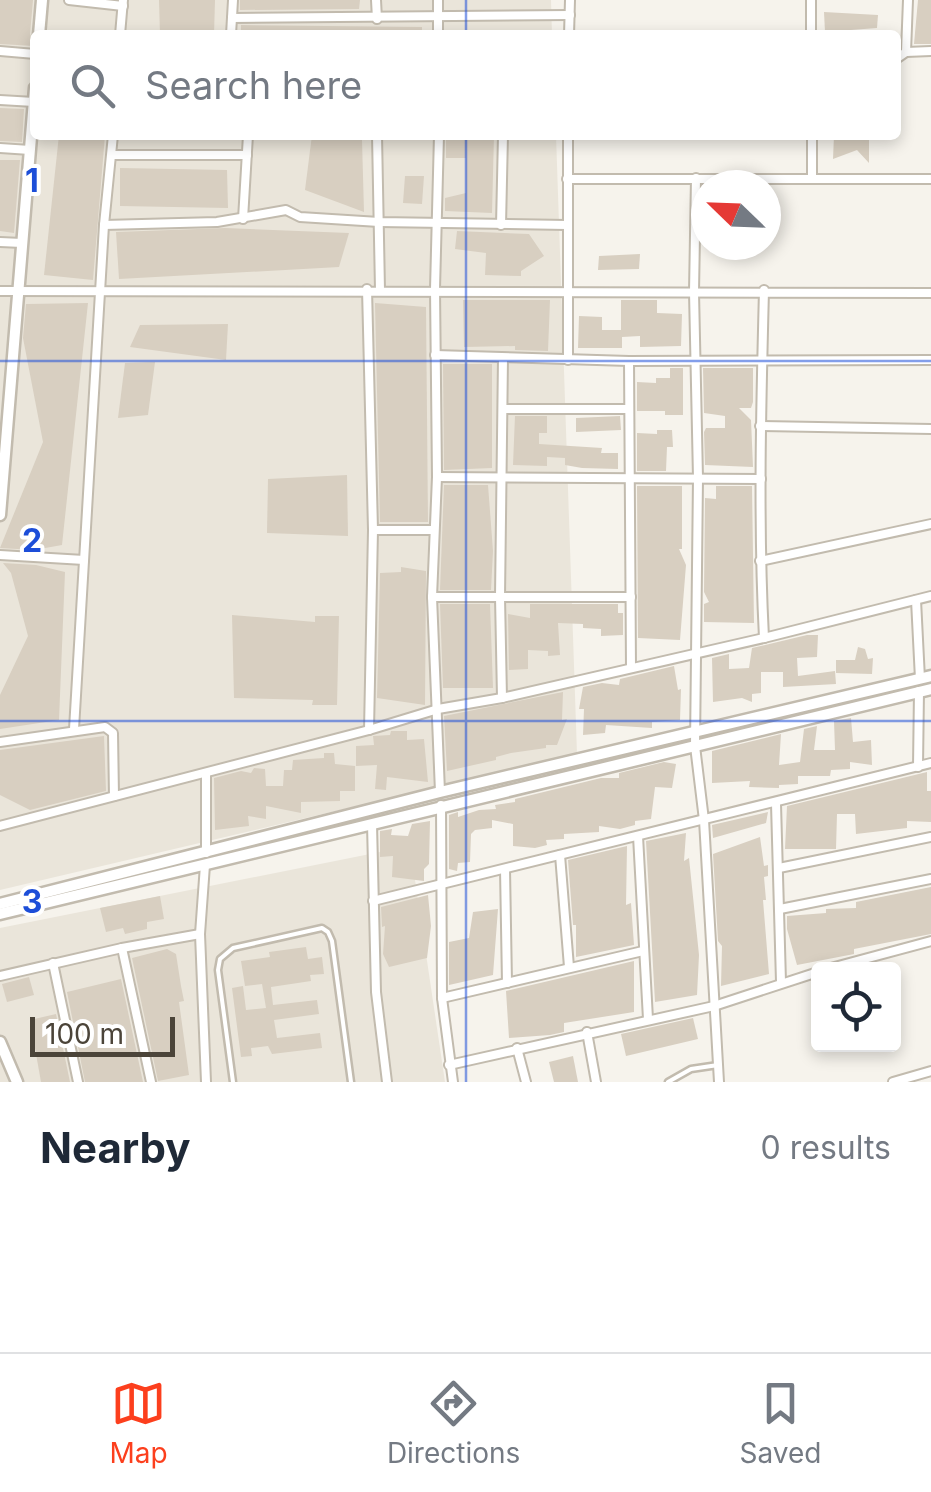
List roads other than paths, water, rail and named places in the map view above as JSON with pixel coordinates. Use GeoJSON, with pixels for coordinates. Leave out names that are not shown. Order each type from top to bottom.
{"type":"FeatureCollection","features":[{"type":"Feature","properties":{"kind":"street"},"geometry":{"type":"LineString","coordinates":[[39,30],[42,0]]}},
{"type":"Feature","properties":{"kind":"street"},"geometry":{"type":"LineString","coordinates":[[69,0],[123,3],[120,30]]}},
{"type":"Feature","properties":{"kind":"street"},"geometry":{"type":"LineString","coordinates":[[232,30],[233,0]]}},
{"type":"Feature","properties":{"kind":"street"},"geometry":{"type":"LineString","coordinates":[[376,0],[377,18]]}},
{"type":"Feature","properties":{"kind":"street"},"geometry":{"type":"LineString","coordinates":[[438,0],[438,30]]}},
{"type":"Feature","properties":{"kind":"street"},"geometry":{"type":"LineString","coordinates":[[570,0],[570,30]]}},
{"type":"Feature","properties":{"kind":"street"},"geometry":{"type":"LineString","coordinates":[[811,0],[811,30]]}},
{"type":"Feature","properties":{"kind":"street"},"geometry":{"type":"LineString","coordinates":[[906,52],[908,0]]}},
{"type":"Feature","properties":{"kind":"street"},"geometry":{"type":"LineString","coordinates":[[232,18],[570,15]]}},
{"type":"Feature","properties":{"kind":"street"},"geometry":{"type":"LineString","coordinates":[[0,51],[30,54]]}},
{"type":"Feature","properties":{"kind":"street"},"geometry":{"type":"LineString","coordinates":[[901,56],[931,51]]}},
{"type":"Feature","properties":{"kind":"street"},"geometry":{"type":"LineString","coordinates":[[0,100],[30,102]]}},
{"type":"Feature","properties":{"kind":"street"},"geometry":{"type":"LineString","coordinates":[[0,515],[5,383],[18,291],[31,140]]}},
{"type":"Feature","properties":{"kind":"street"},"geometry":{"type":"LineString","coordinates":[[74,730],[104,224],[113,140]]}},
{"type":"Feature","properties":{"kind":"street"},"geometry":{"type":"LineString","coordinates":[[244,219],[248,140]]}},
{"type":"Feature","properties":{"kind":"street"},"geometry":{"type":"LineString","coordinates":[[378,140],[380,290]]}},
{"type":"Feature","properties":{"kind":"street"},"geometry":{"type":"LineString","coordinates":[[439,140],[435,289],[437,476],[432,597],[440,792]]}},
{"type":"Feature","properties":{"kind":"street"},"geometry":{"type":"LineString","coordinates":[[501,225],[503,140]]}},
{"type":"Feature","properties":{"kind":"street"},"geometry":{"type":"LineString","coordinates":[[568,140],[568,360]]}},
{"type":"Feature","properties":{"kind":"street"},"geometry":{"type":"LineString","coordinates":[[812,140],[812,179]]}},
{"type":"Feature","properties":{"kind":"street"},"geometry":{"type":"LineString","coordinates":[[0,148],[30,150]]}},
{"type":"Feature","properties":{"kind":"street"},"geometry":{"type":"LineString","coordinates":[[112,156],[247,155]]}},
{"type":"Feature","properties":{"kind":"street"},"geometry":{"type":"LineString","coordinates":[[568,179],[691,178]]}},
{"type":"Feature","properties":{"kind":"street"},"geometry":{"type":"LineString","coordinates":[[781,179],[931,179]]}},
{"type":"Feature","properties":{"kind":"street"},"geometry":{"type":"LineString","coordinates":[[104,224],[244,219],[286,210],[300,217],[379,222],[567,226]]}},
{"type":"Feature","properties":{"kind":"street"},"geometry":{"type":"LineString","coordinates":[[0,242],[22,244]]}},
{"type":"Feature","properties":{"kind":"street"},"geometry":{"type":"LineString","coordinates":[[695,260],[698,478],[695,746],[704,820],[719,1082]]}},
{"type":"Feature","properties":{"kind":"street"},"geometry":{"type":"LineString","coordinates":[[367,289],[373,530],[369,730]]}},
{"type":"Feature","properties":{"kind":"street"},"geometry":{"type":"LineString","coordinates":[[0,290],[931,293]]}},
{"type":"Feature","properties":{"kind":"street"},"geometry":{"type":"LineString","coordinates":[[764,290],[760,426],[764,638]]}},
{"type":"Feature","properties":{"kind":"street"},"geometry":{"type":"LineString","coordinates":[[436,355],[629,361],[931,360]]}},
{"type":"Feature","properties":{"kind":"street"},"geometry":{"type":"LineString","coordinates":[[502,698],[504,358]]}},
{"type":"Feature","properties":{"kind":"street"},"geometry":{"type":"LineString","coordinates":[[629,361],[631,668]]}},
{"type":"Feature","properties":{"kind":"street"},"geometry":{"type":"LineString","coordinates":[[504,408],[629,408]]}},
{"type":"Feature","properties":{"kind":"street"},"geometry":{"type":"LineString","coordinates":[[760,426],[931,430]]}},
{"type":"Feature","properties":{"kind":"street"},"geometry":{"type":"LineString","coordinates":[[437,476],[761,479]]}},
{"type":"Feature","properties":{"kind":"street"},"geometry":{"type":"LineString","coordinates":[[760,561],[931,524]]}},
{"type":"Feature","properties":{"kind":"street"},"geometry":{"type":"LineString","coordinates":[[373,530],[432,530]]}},
{"type":"Feature","properties":{"kind":"street"},"geometry":{"type":"LineString","coordinates":[[0,555],[84,560]]}},
{"type":"Feature","properties":{"kind":"street"},"geometry":{"type":"LineString","coordinates":[[0,826],[438,709],[764,638],[931,596]]}},
{"type":"Feature","properties":{"kind":"street"},"geometry":{"type":"LineString","coordinates":[[432,597],[630,598]]}},
{"type":"Feature","properties":{"kind":"street"},"geometry":{"type":"LineString","coordinates":[[1,912],[440,792],[926,677],[916,600]]}},
{"type":"Feature","properties":{"kind":"street"},"geometry":{"type":"LineString","coordinates":[[205,859],[372,824],[925,690],[918,766]]}},
{"type":"Feature","properties":{"kind":"street"},"geometry":{"type":"LineString","coordinates":[[0,742],[105,726],[113,733],[114,796]]}},
{"type":"Feature","properties":{"kind":"street"},"geometry":{"type":"LineString","coordinates":[[373,901],[931,764]]}},
{"type":"Feature","properties":{"kind":"street"},"geometry":{"type":"LineString","coordinates":[[206,774],[200,934],[206,1082]]}},
{"type":"Feature","properties":{"kind":"street"},"geometry":{"type":"LineString","coordinates":[[776,804],[780,982]]}},
{"type":"Feature","properties":{"kind":"street"},"geometry":{"type":"LineString","coordinates":[[441,805],[442,998],[453,1082]]}},
{"type":"Feature","properties":{"kind":"street"},"geometry":{"type":"LineString","coordinates":[[372,824],[380,1045],[387,1082]]}},
{"type":"Feature","properties":{"kind":"street"},"geometry":{"type":"LineString","coordinates":[[638,836],[648,1018]]}},
{"type":"Feature","properties":{"kind":"street"},"geometry":{"type":"LineString","coordinates":[[779,868],[931,836]]}},
{"type":"Feature","properties":{"kind":"street"},"geometry":{"type":"LineString","coordinates":[[560,855],[569,967]]}},
{"type":"Feature","properties":{"kind":"street"},"geometry":{"type":"LineString","coordinates":[[505,869],[508,982]]}},
{"type":"Feature","properties":{"kind":"street"},"geometry":{"type":"LineString","coordinates":[[780,909],[931,879]]}},
{"type":"Feature","properties":{"kind":"street"},"geometry":{"type":"LineString","coordinates":[[0,976],[200,934]]}},
{"type":"Feature","properties":{"kind":"street"},"geometry":{"type":"LineString","coordinates":[[856,962],[931,941]]}},
{"type":"Feature","properties":{"kind":"street"},"geometry":{"type":"LineString","coordinates":[[122,948],[151,1082]]}},
{"type":"Feature","properties":{"kind":"street"},"geometry":{"type":"LineString","coordinates":[[442,998],[643,951]]}},
{"type":"Feature","properties":{"kind":"street"},"geometry":{"type":"LineString","coordinates":[[53,964],[78,1082]]}},
{"type":"Feature","properties":{"kind":"street"},"geometry":{"type":"LineString","coordinates":[[449,1066],[714,1006],[811,974]]}},
{"type":"Feature","properties":{"kind":"street"},"geometry":{"type":"LineString","coordinates":[[586,1032],[596,1082]]}},
{"type":"Feature","properties":{"kind":"street"},"geometry":{"type":"LineString","coordinates":[[0,1042],[17,1082]]}},
{"type":"Feature","properties":{"kind":"street"},"geometry":{"type":"LineString","coordinates":[[517,1048],[526,1082]]}},
{"type":"Feature","properties":{"kind":"street"},"geometry":{"type":"LineString","coordinates":[[893,1082],[931,1071]]}},
{"type":"Feature","properties":{"kind":"lane"},"geometry":{"type":"LineString","coordinates":[[233,1082],[218,970],[220,959],[233,948],[322,928],[332,941],[351,1082]]}},
{"type":"Feature","properties":{"kind":"lane"},"geometry":{"type":"LineString","coordinates":[[668,1082],[691,1070],[718,1065]]}}]}
